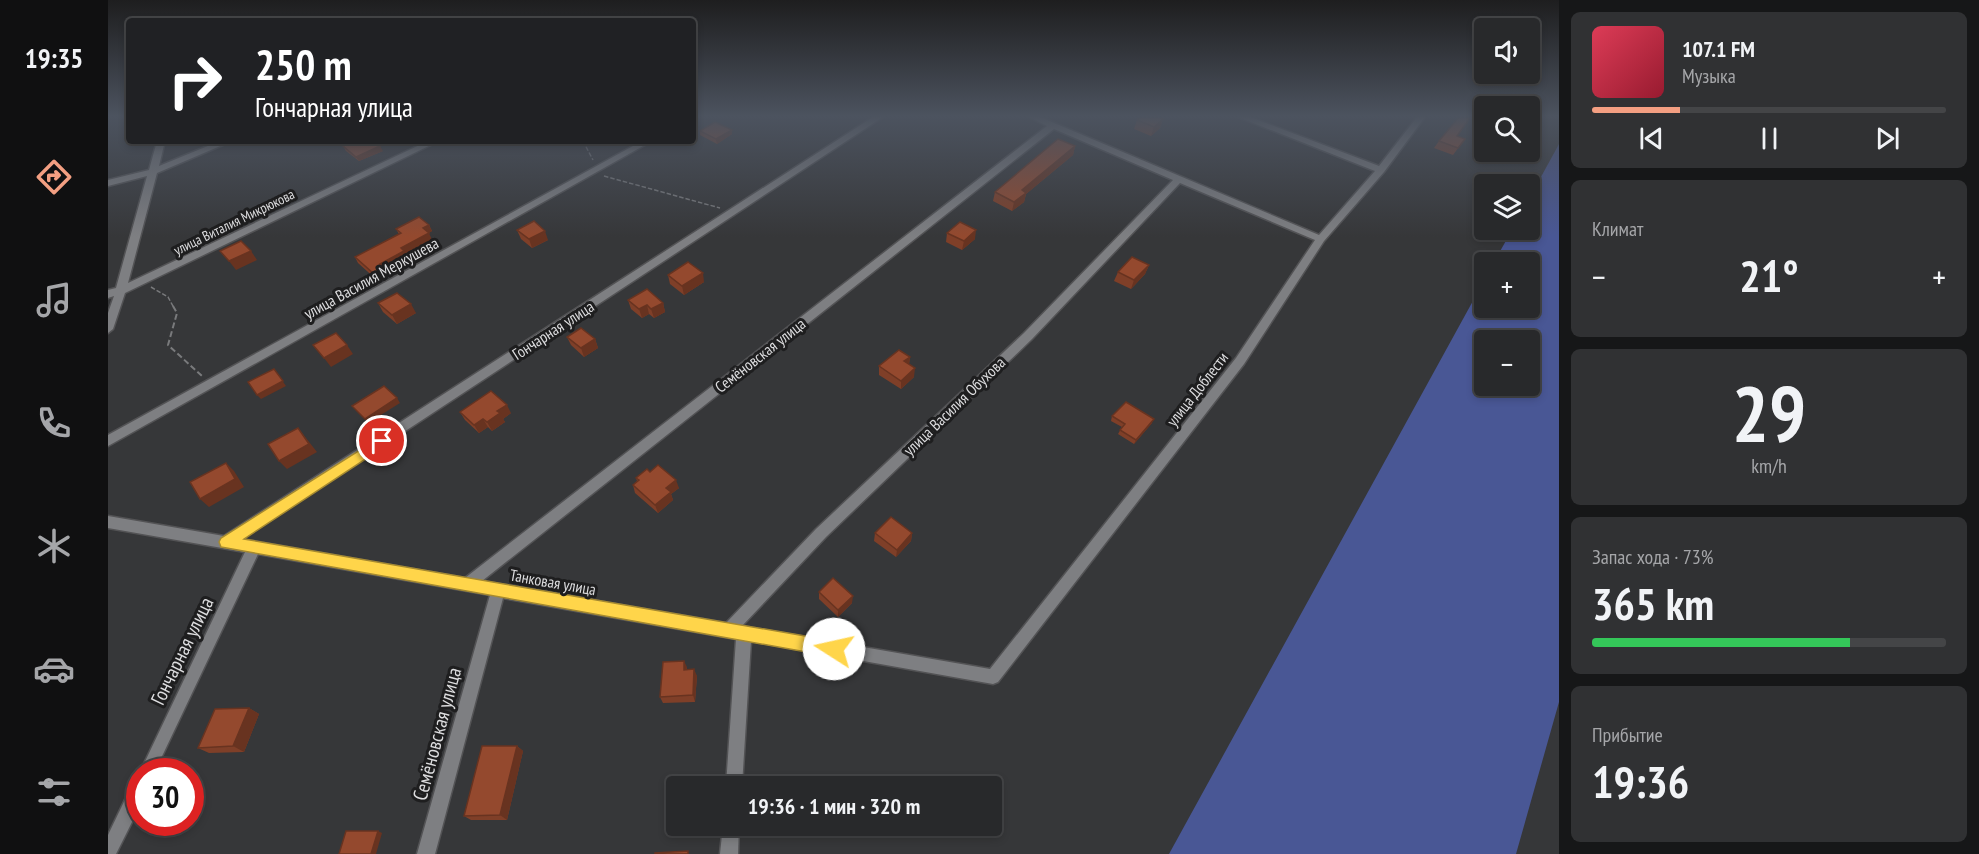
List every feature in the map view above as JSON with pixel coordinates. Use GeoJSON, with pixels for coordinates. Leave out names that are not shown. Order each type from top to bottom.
{"type":"FeatureCollection","features":[{"type":"Feature","properties":{"kind":"street"},"geometry":{"type":"LineString","coordinates":[[108,329],[121,291],[156,157]]}},
{"type":"Feature","properties":{"kind":"street"},"geometry":{"type":"LineString","coordinates":[[108,183],[152,172],[189,157]]}},
{"type":"Feature","properties":{"kind":"street","name":"улица Виталия Микрюкова"},"geometry":{"type":"LineString","coordinates":[[108,294],[121,291],[402,157]]}},
{"type":"Feature","properties":{"kind":"street","name":"улица Василия Меркушева"},"geometry":{"type":"LineString","coordinates":[[108,441],[620,157]]}},
{"type":"Feature","properties":{"kind":"street","name":"Гончарная улица"},"geometry":{"type":"LineString","coordinates":[[226,542],[818,157]]}},
{"type":"Feature","properties":{"kind":"street","name":"Семёновская улица"},"geometry":{"type":"LineString","coordinates":[[467,585],[1013,157]]}},
{"type":"Feature","properties":{"kind":"street"},"geometry":{"type":"LineString","coordinates":[[1126,157],[1321,239]]}},
{"type":"Feature","properties":{"kind":"street"},"geometry":{"type":"LineString","coordinates":[[1347,157],[1381,170]]}},
{"type":"Feature","properties":{"kind":"street","name":"улица Доблести"},"geometry":{"type":"LineString","coordinates":[[993,677],[1240,361],[1321,239],[1391,157]]}},
{"type":"Feature","properties":{"kind":"street","name":"улица Василия Обухова"},"geometry":{"type":"LineString","coordinates":[[728,631],[821,533],[1028,336],[1179,179]]}},
{"type":"Feature","properties":{"kind":"street","name":"Танковая улица"},"geometry":{"type":"LineString","coordinates":[[108,522],[993,677]]}},
{"type":"Feature","properties":{"kind":"street","name":"Гончарная улица"},"geometry":{"type":"LineString","coordinates":[[153,758],[254,548]]}},
{"type":"Feature","properties":{"kind":"street","name":"Семёновская улица"},"geometry":{"type":"LineString","coordinates":[[426,854],[498,591]]}},
{"type":"Feature","properties":{"kind":"street"},"geometry":{"type":"LineString","coordinates":[[735,776],[744,634]]}},
{"type":"Feature","properties":{"kind":"street"},"geometry":{"type":"LineString","coordinates":[[108,853],[126,816]]}},
{"type":"Feature","properties":{"kind":"street"},"geometry":{"type":"LineString","coordinates":[[729,854],[730,836]]}},
{"type":"Feature","properties":{"kind":"path"},"geometry":{"type":"LineString","coordinates":[[591,157],[602,176],[714,206],[732,213]]}},
{"type":"Feature","properties":{"kind":"path"},"geometry":{"type":"LineString","coordinates":[[141,281],[168,297],[177,313],[168,345],[210,384]]}},
{"type":"Feature","properties":{"kind":"shaded area"},"geometry":{"type":"Polygon","coordinates":[[[1552,157],[1559,157],[1559,702],[1516,854],[1169,854],[1474,299],[1474,318],[1540,318],[1540,252],[1500,252],[1506,240],[1540,240],[1540,179],[1552,157]]]}},
{"type":"Feature","properties":{"kind":"building"},"geometry":{"type":"Polygon","coordinates":[[[1037,157],[1062,157],[1022,190],[1026,193],[1014,202],[995,192],[1037,157]]]}},
{"type":"Feature","properties":{"kind":"building"},"geometry":{"type":"Polygon","coordinates":[[[419,217],[429,225],[423,228],[429,233],[401,248],[404,251],[380,264],[384,268],[373,273],[355,257],[401,233],[396,229],[419,217]]]}},
{"type":"Feature","properties":{"kind":"building"},"geometry":{"type":"Polygon","coordinates":[[[534,221],[545,231],[529,239],[517,230],[534,221]]]}},
{"type":"Feature","properties":{"kind":"building"},"geometry":{"type":"Polygon","coordinates":[[[960,222],[976,230],[964,241],[947,233],[960,222]]]}},
{"type":"Feature","properties":{"kind":"building"},"geometry":{"type":"Polygon","coordinates":[[[241,241],[251,251],[229,261],[220,251],[241,241]]]}},
{"type":"Feature","properties":{"kind":"building"},"geometry":{"type":"Polygon","coordinates":[[[1132,257],[1149,265],[1134,280],[1118,272],[1132,257]]]}},
{"type":"Feature","properties":{"kind":"building"},"geometry":{"type":"Polygon","coordinates":[[[688,262],[703,273],[682,286],[668,275],[688,262]]]}},
{"type":"Feature","properties":{"kind":"building"},"geometry":{"type":"Polygon","coordinates":[[[647,289],[663,303],[651,309],[647,305],[639,309],[628,300],[647,289]]]}},
{"type":"Feature","properties":{"kind":"building"},"geometry":{"type":"Polygon","coordinates":[[[397,293],[411,304],[392,315],[378,303],[397,293]]]}},
{"type":"Feature","properties":{"kind":"building"},"geometry":{"type":"Polygon","coordinates":[[[581,328],[595,339],[581,348],[567,337],[581,328]]]}},
{"type":"Feature","properties":{"kind":"building"},"geometry":{"type":"Polygon","coordinates":[[[336,333],[347,345],[324,358],[313,345],[336,333]]]}},
{"type":"Feature","properties":{"kind":"building"},"geometry":{"type":"Polygon","coordinates":[[[899,350],[910,357],[904,361],[915,368],[901,381],[879,366],[899,350]]]}},
{"type":"Feature","properties":{"kind":"building"},"geometry":{"type":"Polygon","coordinates":[[[274,369],[283,381],[257,395],[248,382],[274,369]]]}},
{"type":"Feature","properties":{"kind":"building"},"geometry":{"type":"Polygon","coordinates":[[[384,386],[397,398],[365,419],[352,406],[384,386]]]}},
{"type":"Feature","properties":{"kind":"building"},"geometry":{"type":"Polygon","coordinates":[[[491,391],[507,405],[497,411],[500,413],[487,422],[483,419],[474,425],[460,412],[491,391]]]}},
{"type":"Feature","properties":{"kind":"building"},"geometry":{"type":"Polygon","coordinates":[[[1126,402],[1154,419],[1136,440],[1120,430],[1125,424],[1112,416],[1126,402]]]}},
{"type":"Feature","properties":{"kind":"building"},"geometry":{"type":"Polygon","coordinates":[[[298,428],[309,444],[279,461],[268,444],[298,428]]]}},
{"type":"Feature","properties":{"kind":"building"},"geometry":{"type":"Polygon","coordinates":[[[226,463],[235,479],[200,499],[190,482],[226,463]]]}},
{"type":"Feature","properties":{"kind":"building"},"geometry":{"type":"Polygon","coordinates":[[[658,465],[676,480],[666,488],[671,492],[655,505],[633,485],[639,480],[636,478],[647,469],[650,472],[658,465]]]}},
{"type":"Feature","properties":{"kind":"building"},"geometry":{"type":"Polygon","coordinates":[[[891,517],[912,533],[897,550],[875,533],[891,517]]]}},
{"type":"Feature","properties":{"kind":"building"},"geometry":{"type":"Polygon","coordinates":[[[833,578],[853,596],[838,610],[819,592],[833,578]]]}},
{"type":"Feature","properties":{"kind":"building"},"geometry":{"type":"Polygon","coordinates":[[[684,661],[684,670],[694,669],[693,695],[660,697],[663,662],[684,661]]]}},
{"type":"Feature","properties":{"kind":"building"},"geometry":{"type":"Polygon","coordinates":[[[249,708],[233,746],[198,748],[215,709],[249,708]]]}},
{"type":"Feature","properties":{"kind":"building"},"geometry":{"type":"Polygon","coordinates":[[[482,746],[517,746],[500,815],[464,816],[482,746]]]}},
{"type":"Feature","properties":{"kind":"building"},"geometry":{"type":"Polygon","coordinates":[[[346,831],[378,831],[371,854],[339,854],[346,831]]]}},
{"type":"Feature","properties":{"kind":"building"},"geometry":{"type":"Polygon","coordinates":[[[688,851],[688,854],[655,854],[655,853],[688,851]]]}},
{"type":"Feature","properties":{"kind":"route"},"geometry":{"type":"LineString","coordinates":[[382,441],[226,542],[834,649]]}}]}
